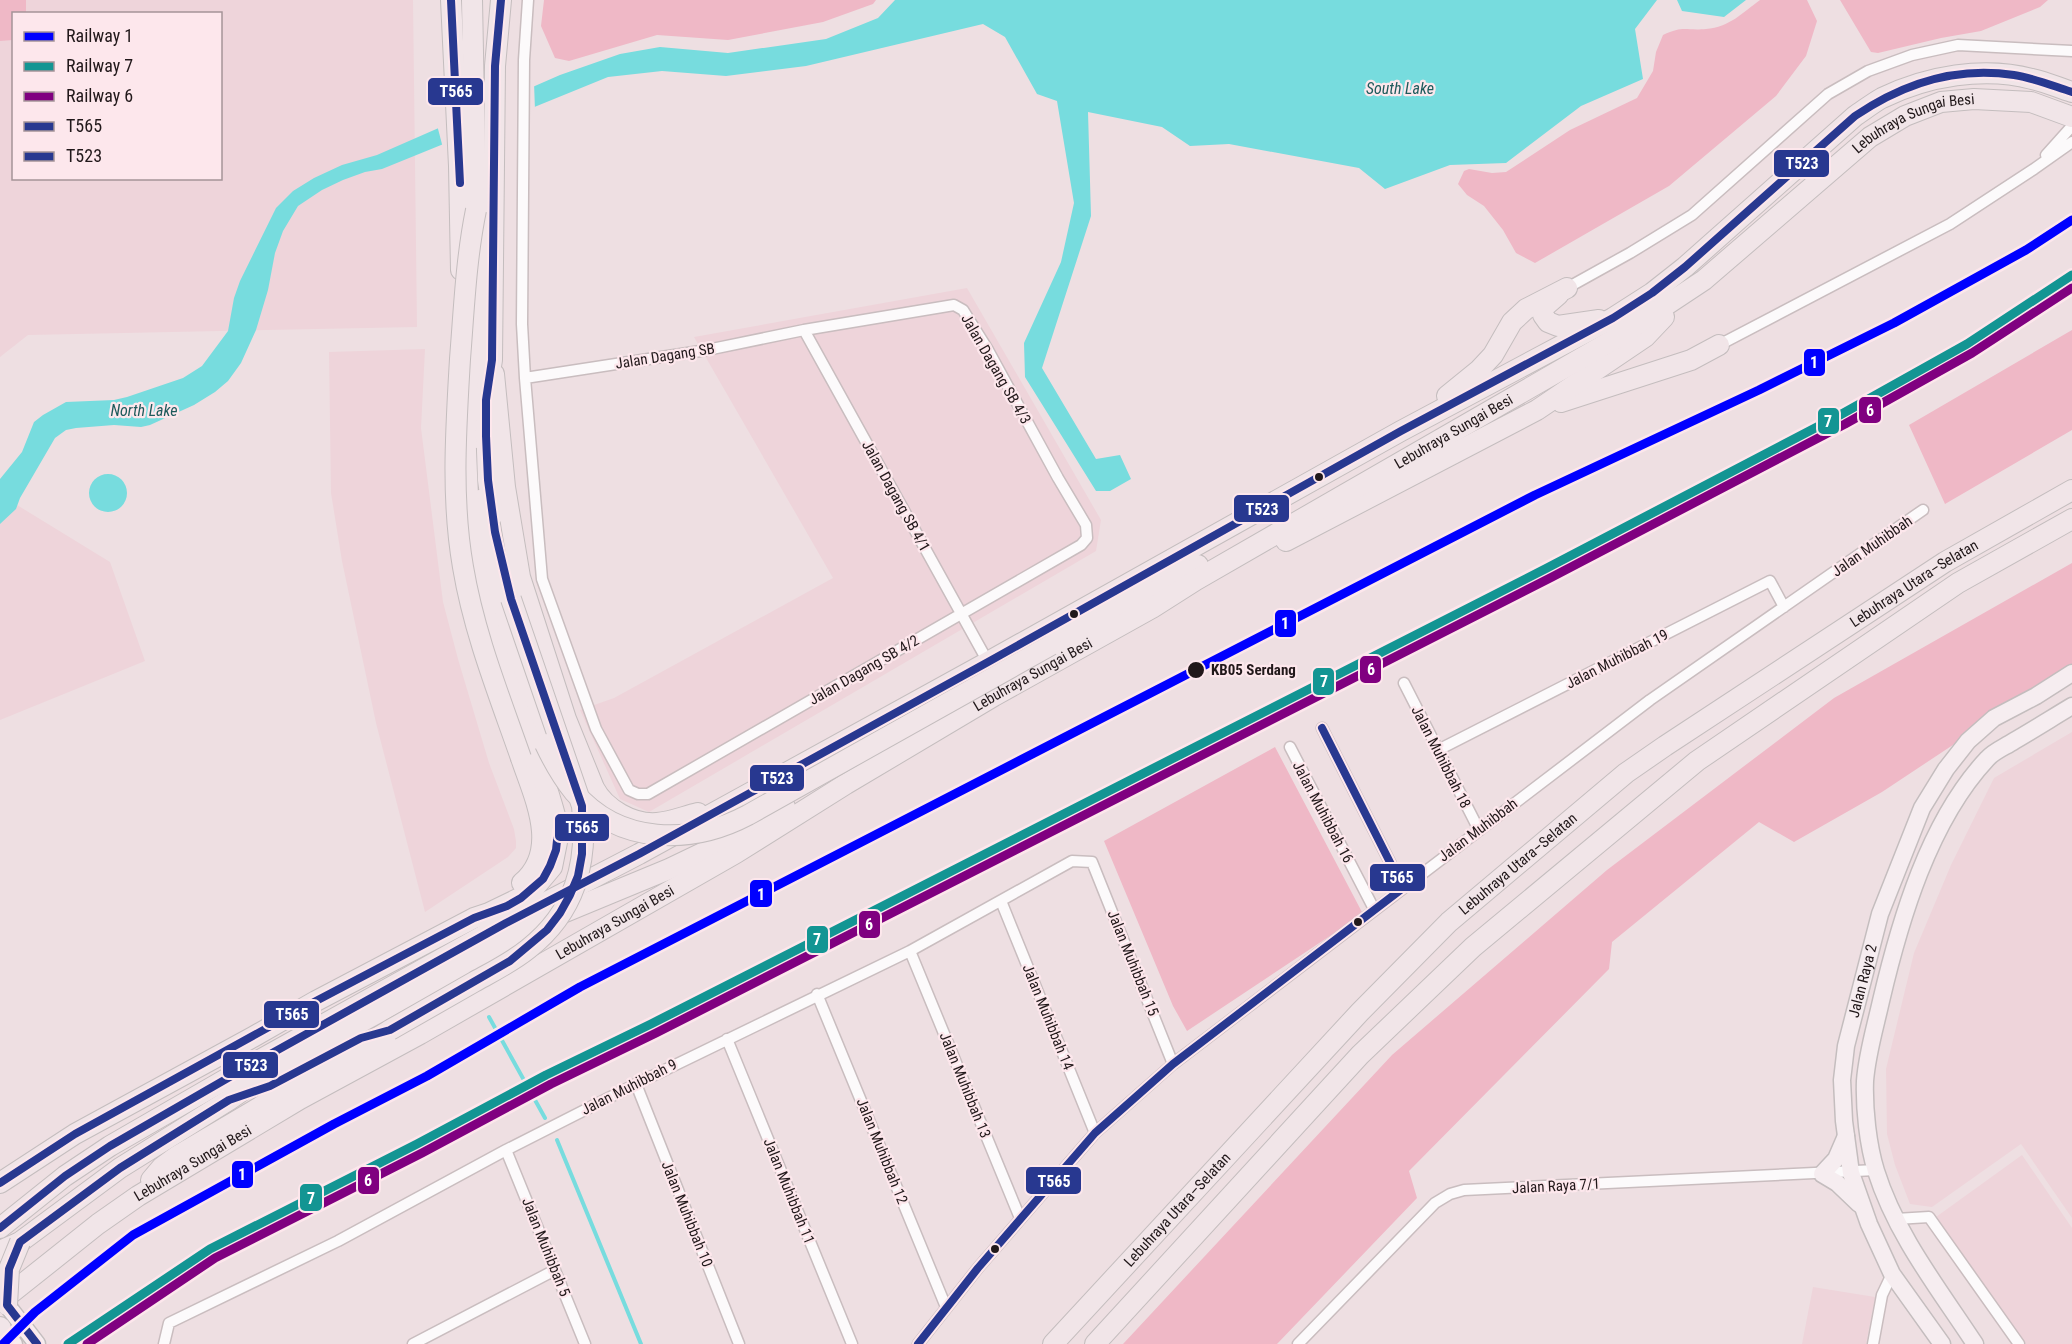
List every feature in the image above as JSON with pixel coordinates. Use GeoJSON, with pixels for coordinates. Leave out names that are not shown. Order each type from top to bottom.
{"type":"FeatureCollection","features":[{"type":"Feature","properties":{"kind":"highway"},"geometry":{"type":"LineString","coordinates":[[0,1184],[75,1134],[316,1001],[474,918],[516,901],[539,885],[552,867],[558,831],[552,803],[489,629],[472,546],[467,482],[459,166],[451,0]]}},
{"type":"Feature","properties":{"kind":"highway"},"geometry":{"type":"LineString","coordinates":[[472,0],[476,210],[479,246],[477,462],[487,553],[502,615],[545,744],[565,780],[586,804],[605,818],[624,827],[648,834],[690,835],[718,829],[748,815],[1227,548],[1256,545]]}},
{"type":"Feature","properties":{"kind":"highway"},"geometry":{"type":"LineString","coordinates":[[489,0],[490,42],[495,66]]}},
{"type":"Feature","properties":{"kind":"highway"},"geometry":{"type":"LineString","coordinates":[[138,1196],[162,1167],[177,1156],[527,950],[552,927],[572,895],[578,878],[584,847],[582,807],[511,599],[495,532],[488,480],[486,400],[492,360],[495,66],[501,0]]}},
{"type":"Feature","properties":{"kind":"highway","name":"Lebuhraya Sungai Besi"},"geometry":{"type":"LineString","coordinates":[[0,1228],[65,1176],[110,1146],[350,1009],[988,662],[1411,425],[1613,318],[1652,293],[1685,267],[1855,116],[1882,98],[1912,86],[1960,74],[1995,74],[2031,78],[2072,92]]}},
{"type":"Feature","properties":{"kind":"highway","name":"Lebuhraya Sungai Besi"},"geometry":{"type":"LineString","coordinates":[[3,1303],[98,1224],[138,1196],[300,1099],[420,1034],[736,853],[994,696],[1152,608],[1256,545],[1618,337],[1690,290],[1870,137],[1905,116],[1941,102],[1974,99],[2031,102],[2072,117]]}},
{"type":"Feature","properties":{"kind":"highway"},"geometry":{"type":"LineString","coordinates":[[474,918],[487,906],[507,895],[526,880],[542,854],[543,840],[538,806],[476,627],[463,568],[458,530],[455,462],[457,409],[469,244],[476,210]]}},
{"type":"Feature","properties":{"kind":"highway"},"geometry":{"type":"LineString","coordinates":[[1567,288],[1543,308],[1543,315],[1548,322],[1558,326],[1613,318]]}},
{"type":"Feature","properties":{"kind":"highway"},"geometry":{"type":"LineString","coordinates":[[1411,425],[1479,370],[1493,355],[1512,322],[1526,309],[1567,288]]}},
{"type":"Feature","properties":{"kind":"highway"},"geometry":{"type":"LineString","coordinates":[[1196,580],[1227,572],[1537,410],[1645,337],[1690,290]]}},
{"type":"Feature","properties":{"kind":"highway"},"geometry":{"type":"LineString","coordinates":[[1645,337],[1637,351],[1640,365],[1653,369],[1719,345]]}},
{"type":"Feature","properties":{"kind":"highway"},"geometry":{"type":"LineString","coordinates":[[1537,410],[1691,360],[1719,345]]}},
{"type":"Feature","properties":{"kind":"highway"},"geometry":{"type":"LineString","coordinates":[[492,360],[497,391],[505,487],[520,577],[566,719],[594,788],[599,797],[613,809],[648,822],[658,823],[732,802]]}},
{"type":"Feature","properties":{"kind":"highway","name":"Lebuhraya Utara–Selatan"},"geometry":{"type":"LineString","coordinates":[[1053,1344],[1360,1012],[1449,922],[1626,773],[1945,562],[2072,490]]}},
{"type":"Feature","properties":{"kind":"highway","name":"Lebuhraya Utara–Selatan"},"geometry":{"type":"LineString","coordinates":[[1095,1344],[1360,1055],[1473,947],[1697,761],[1958,583],[2072,519]]}},
{"type":"Feature","properties":{"kind":"highway"},"geometry":{"type":"LineString","coordinates":[[0,1251],[20,1242],[120,1168],[252,1084],[330,1039],[565,912],[669,869],[717,846],[809,794],[846,784]]}},
{"type":"Feature","properties":{"kind":"highway"},"geometry":{"type":"LineString","coordinates":[[254,1037],[267,1036],[314,1017],[350,1009]]}},
{"type":"Feature","properties":{"kind":"highway"},"geometry":{"type":"LineString","coordinates":[[229,1100],[246,1097],[371,1033],[390,1030]]}},
{"type":"Feature","properties":{"kind":"highway"},"geometry":{"type":"LineString","coordinates":[[3,1303],[9,1269],[20,1242]]}},
{"type":"Feature","properties":{"kind":"main road","name":"Jalan Raya 2"},"geometry":{"type":"LineString","coordinates":[[1942,1344],[1892,1274],[1851,1173],[1842,1080],[1846,1046],[1880,914],[1922,808],[1946,769],[1968,741],[1994,718],[2036,696],[2072,673]]}},
{"type":"Feature","properties":{"kind":"main road","name":"Jalan Raya 2"},"geometry":{"type":"LineString","coordinates":[[1975,1344],[1914,1252],[1896,1219],[1876,1170],[1866,1116],[1865,1082],[1870,1048],[1894,948],[1918,877],[1947,815],[1965,784],[1990,756],[2072,706]]}},
{"type":"Feature","properties":{"kind":"main road"},"geometry":{"type":"LineString","coordinates":[[1846,1136],[1836,1159],[1822,1174],[1851,1195],[1864,1209]]}},
{"type":"Feature","properties":{"kind":"main road"},"geometry":{"type":"LineString","coordinates":[[3,1303],[37,1344]]}},
{"type":"Feature","properties":{"kind":"main road"},"geometry":{"type":"LineString","coordinates":[[0,1327],[14,1344]]}},
{"type":"Feature","properties":{"kind":"street"},"geometry":{"type":"LineString","coordinates":[[525,378],[522,324],[524,60],[528,0]]}},
{"type":"Feature","properties":{"kind":"street"},"geometry":{"type":"LineString","coordinates":[[1567,288],[1692,215],[1828,94],[1868,71],[1912,55],[1958,45],[2072,51]]}},
{"type":"Feature","properties":{"kind":"street"},"geometry":{"type":"LineString","coordinates":[[2034,170],[2072,126]]}},
{"type":"Feature","properties":{"kind":"street"},"geometry":{"type":"LineString","coordinates":[[1719,345],[1950,224],[2034,170],[2072,142]]}},
{"type":"Feature","properties":{"kind":"street","name":"Jalan Dagang SB 4/3"},"geometry":{"type":"LineString","coordinates":[[804,330],[954,305],[963,310],[1086,525],[1087,538]]}},
{"type":"Feature","properties":{"kind":"street","name":"Jalan Dagang SB"},"geometry":{"type":"LineString","coordinates":[[525,378],[707,350],[804,330]]}},
{"type":"Feature","properties":{"kind":"street","name":"Jalan Dagang SB 4/1"},"geometry":{"type":"LineString","coordinates":[[804,330],[988,662]]}},
{"type":"Feature","properties":{"kind":"street","name":"Jalan Dagang SB 4/2"},"geometry":{"type":"LineString","coordinates":[[525,378],[542,579],[596,729],[629,790],[638,794],[648,794],[962,615],[1081,545],[1087,538]]}},
{"type":"Feature","properties":{"kind":"street","name":"Jalan Muhibbah"},"geometry":{"type":"LineString","coordinates":[[918,1344],[1020,1218],[1095,1133],[1173,1064],[1650,700],[1923,510]]}},
{"type":"Feature","properties":{"kind":"street","name":"Jalan Muhibbah 19"},"geometry":{"type":"LineString","coordinates":[[1438,750],[1770,581],[1784,607]]}},
{"type":"Feature","properties":{"kind":"street","name":"Jalan Muhibbah 18"},"geometry":{"type":"LineString","coordinates":[[1404,683],[1479,830]]}},
{"type":"Feature","properties":{"kind":"street"},"geometry":{"type":"LineString","coordinates":[[1322,728],[1403,888]]}},
{"type":"Feature","properties":{"kind":"street","name":"Jalan Muhibbah 16"},"geometry":{"type":"LineString","coordinates":[[1290,747],[1374,909]]}},
{"type":"Feature","properties":{"kind":"street","name":"Jalan Muhibbah 9"},"geometry":{"type":"LineString","coordinates":[[164,1344],[169,1323],[338,1241],[506,1150],[636,1084],[817,994],[910,951],[1072,861],[1092,862]]}},
{"type":"Feature","properties":{"kind":"street","name":"Jalan Muhibbah 15"},"geometry":{"type":"LineString","coordinates":[[1092,862],[1173,1064]]}},
{"type":"Feature","properties":{"kind":"street","name":"Jalan Muhibbah 14"},"geometry":{"type":"LineString","coordinates":[[1001,901],[1095,1133]]}},
{"type":"Feature","properties":{"kind":"street","name":"Jalan Muhibbah 13"},"geometry":{"type":"LineString","coordinates":[[910,951],[1020,1218]]}},
{"type":"Feature","properties":{"kind":"street","name":"Jalan Muhibbah 12"},"geometry":{"type":"LineString","coordinates":[[817,994],[946,1307]]}},
{"type":"Feature","properties":{"kind":"street","name":"Jalan Muhibbah 11"},"geometry":{"type":"LineString","coordinates":[[727,1039],[852,1344]]}},
{"type":"Feature","properties":{"kind":"street","name":"Jalan Muhibbah 10"},"geometry":{"type":"LineString","coordinates":[[636,1084],[739,1344]]}},
{"type":"Feature","properties":{"kind":"street","name":"Jalan Muhibbah 5"},"geometry":{"type":"LineString","coordinates":[[506,1150],[585,1344]]}},
{"type":"Feature","properties":{"kind":"street","name":"Jalan Raya 7/1"},"geometry":{"type":"LineString","coordinates":[[1298,1344],[1413,1223],[1435,1203],[1450,1194],[1475,1190],[1876,1170]]}},
{"type":"Feature","properties":{"kind":"street"},"geometry":{"type":"LineString","coordinates":[[1896,1219],[1929,1217],[2019,1344]]}},
{"type":"Feature","properties":{"kind":"street"},"geometry":{"type":"LineString","coordinates":[[413,1344],[555,1270]]}},
{"type":"Feature","properties":{"kind":"street"},"geometry":{"type":"LineString","coordinates":[[1873,1344],[1882,1295],[1892,1274]]}},
{"type":"Feature","properties":{"kind":"shaded area"},"geometry":{"type":"Polygon","coordinates":[[[0,0],[413,0],[417,327],[28,335],[0,357],[0,0]]]}},
{"type":"Feature","properties":{"kind":"shaded area"},"geometry":{"type":"Polygon","coordinates":[[[0,0],[26,0],[26,12],[12,12],[12,40],[0,41],[0,0]]]}},
{"type":"Feature","properties":{"kind":"shaded area"},"geometry":{"type":"Polygon","coordinates":[[[544,0],[876,0],[873,4],[823,22],[728,40],[657,35],[569,61],[555,58],[541,26],[544,0]]]}},
{"type":"Feature","properties":{"kind":"shaded area"},"geometry":{"type":"Polygon","coordinates":[[[1760,0],[1807,0],[1817,21],[1806,56],[1776,96],[1669,186],[1535,263],[1516,253],[1503,230],[1484,206],[1467,195],[1458,184],[1464,171],[1469,169],[1492,173],[1506,172],[1570,130],[1637,98],[1653,71],[1656,52],[1663,35],[1680,29],[1714,28],[1735,19],[1760,0]]]}},
{"type":"Feature","properties":{"kind":"shaded area"},"geometry":{"type":"Polygon","coordinates":[[[1840,0],[2048,0],[2040,7],[1981,31],[1878,53],[1871,52],[1840,0]]]}},
{"type":"Feature","properties":{"kind":"shaded area"},"geometry":{"type":"Polygon","coordinates":[[[967,288],[1101,520],[1096,551],[649,812],[620,799],[580,710],[614,698],[833,578],[694,337],[967,288]]]}},
{"type":"Feature","properties":{"kind":"shaded area"},"geometry":{"type":"Polygon","coordinates":[[[2072,330],[2072,430],[1945,504],[1909,425],[2072,330]]]}},
{"type":"Feature","properties":{"kind":"shaded area"},"geometry":{"type":"Polygon","coordinates":[[[425,349],[421,428],[443,602],[489,763],[514,829],[516,848],[508,857],[425,912],[376,723],[342,561],[331,493],[329,352],[425,349]]]}},
{"type":"Feature","properties":{"kind":"shaded area"},"geometry":{"type":"Polygon","coordinates":[[[17,505],[110,562],[145,661],[0,720],[0,517],[17,505]]]}},
{"type":"Feature","properties":{"kind":"shaded area"},"geometry":{"type":"Polygon","coordinates":[[[2072,563],[2072,666],[1882,792],[1794,842],[1759,822],[1612,942],[1609,969],[1409,1171],[1417,1198],[1277,1344],[1123,1344],[1392,1055],[1607,870],[1834,698],[2072,563]]]}},
{"type":"Feature","properties":{"kind":"shaded area"},"geometry":{"type":"Polygon","coordinates":[[[2072,732],[2072,1218],[2021,1144],[1932,1207],[1910,1204],[1895,1165],[1887,1134],[1886,1069],[1914,953],[1951,865],[1994,778],[2072,732]]]}},
{"type":"Feature","properties":{"kind":"shaded area"},"geometry":{"type":"Polygon","coordinates":[[[1275,747],[1363,914],[1187,1031],[1173,1006],[1104,841],[1275,747]]]}},
{"type":"Feature","properties":{"kind":"shaded area"},"geometry":{"type":"Polygon","coordinates":[[[2022,1155],[2072,1228],[2072,1344],[2026,1344],[1936,1217],[2022,1155]]]}},
{"type":"Feature","properties":{"kind":"shaded area"},"geometry":{"type":"Polygon","coordinates":[[[1813,1287],[1875,1297],[1866,1344],[1802,1344],[1813,1287]]]}},
{"type":"Feature","properties":{"kind":"water","name":"South Lake"},"geometry":{"type":"Polygon","coordinates":[[[895,0],[1657,0],[1635,29],[1643,79],[1581,106],[1506,163],[1450,165],[1385,189],[1359,168],[1229,144],[1190,146],[1162,127],[1088,112],[1091,216],[1042,368],[1096,459],[1120,455],[1131,479],[1110,491],[1096,491],[1025,377],[1024,343],[1061,262],[1074,203],[1057,101],[1037,94],[1005,37],[983,24],[806,66],[726,76],[662,71],[608,77],[382,169],[365,172],[322,190],[298,206],[283,231],[275,253],[268,290],[256,330],[241,363],[228,381],[194,405],[150,425],[141,427],[114,425],[66,430],[55,438],[16,509],[0,524],[0,479],[22,452],[34,422],[66,402],[114,400],[127,397],[183,378],[202,366],[228,331],[234,298],[240,281],[276,208],[293,191],[314,178],[342,165],[377,155],[560,75],[620,54],[660,47],[728,53],[826,39],[878,18],[895,0]]]}},
{"type":"Feature","properties":{"kind":"water"},"geometry":{"type":"Polygon","coordinates":[[[1677,0],[1746,0],[1724,17],[1682,11],[1677,0]]]}},
{"type":"Feature","properties":{"kind":"water"},"geometry":{"type":"Polygon","coordinates":[[[108,474],[121,480],[127,493],[121,506],[108,512],[95,506],[89,493],[95,480],[108,474]]]}},
{"type":"Feature","properties":{"kind":"pier"},"geometry":{"type":"Polygon","coordinates":[[[534,83],[535,110],[443,148],[437,125],[534,83]]]}},
{"type":"Feature","properties":{"kind":"waterway"},"geometry":{"type":"LineString","coordinates":[[489,1017],[545,1118]]}},
{"type":"Feature","properties":{"kind":"waterway"},"geometry":{"type":"LineString","coordinates":[[557,1140],[641,1344]]}},
{"type":"Feature","properties":{"kind":"rail line","name":"1"},"geometry":{"type":"LineString","coordinates":[[3,1344],[35,1312],[133,1235],[334,1124],[427,1076],[580,987],[1535,495],[1759,390],[1894,323],[2026,250],[2072,220]]}},
{"type":"Feature","properties":{"kind":"rail line","name":"7"},"geometry":{"type":"LineString","coordinates":[[68,1344],[210,1249],[417,1144],[546,1075],[651,1024],[1547,568],[1840,415],[1967,344],[2072,275]]}},
{"type":"Feature","properties":{"kind":"rail line","name":"6"},"geometry":{"type":"LineString","coordinates":[[87,1344],[215,1258],[422,1153],[551,1084],[656,1033],[1552,577],[1845,424],[1972,353],[2072,288]]}},
{"type":"Feature","properties":{"kind":"transit line","name":"T565"},"geometry":{"type":"LineString","coordinates":[[451,0],[460,183]]}},
{"type":"Feature","properties":{"kind":"transit line","name":"T565"},"geometry":{"type":"LineString","coordinates":[[37,1344],[7,1305],[9,1269],[20,1242],[120,1168],[229,1100],[270,1086],[361,1038],[390,1030],[510,961],[547,930],[560,913],[578,876],[582,854],[582,806],[511,599],[495,532],[488,480],[486,400],[492,360],[495,66],[501,0]]}},
{"type":"Feature","properties":{"kind":"transit line","name":"T523"},"geometry":{"type":"LineString","coordinates":[[0,1228],[65,1176],[110,1146],[247,1067],[506,923],[639,854],[988,662],[1401,431],[1613,318],[1652,293],[1685,267],[1855,116],[1873,105],[1930,80],[1971,73],[2021,76],[2072,92]]}},
{"type":"Feature","properties":{"kind":"transit line","name":"T565"},"geometry":{"type":"LineString","coordinates":[[918,1344],[978,1268],[1095,1133],[1173,1064],[1403,888],[1322,728]]}},
{"type":"Feature","properties":{"kind":"transit line","name":"T565"},"geometry":{"type":"LineString","coordinates":[[0,1183],[75,1134],[316,1001],[474,918],[507,906],[521,898],[543,879],[556,850],[558,831]]}},
{"type":"Feature","properties":{"kind":"place","name":"KB05 Serdang"},"geometry":{"type":"Point","coordinates":[1196,670]}},
{"type":"Feature","properties":{"kind":"water label","name":"North Lake"},"geometry":{"type":"Point","coordinates":[144,410]}}]}
